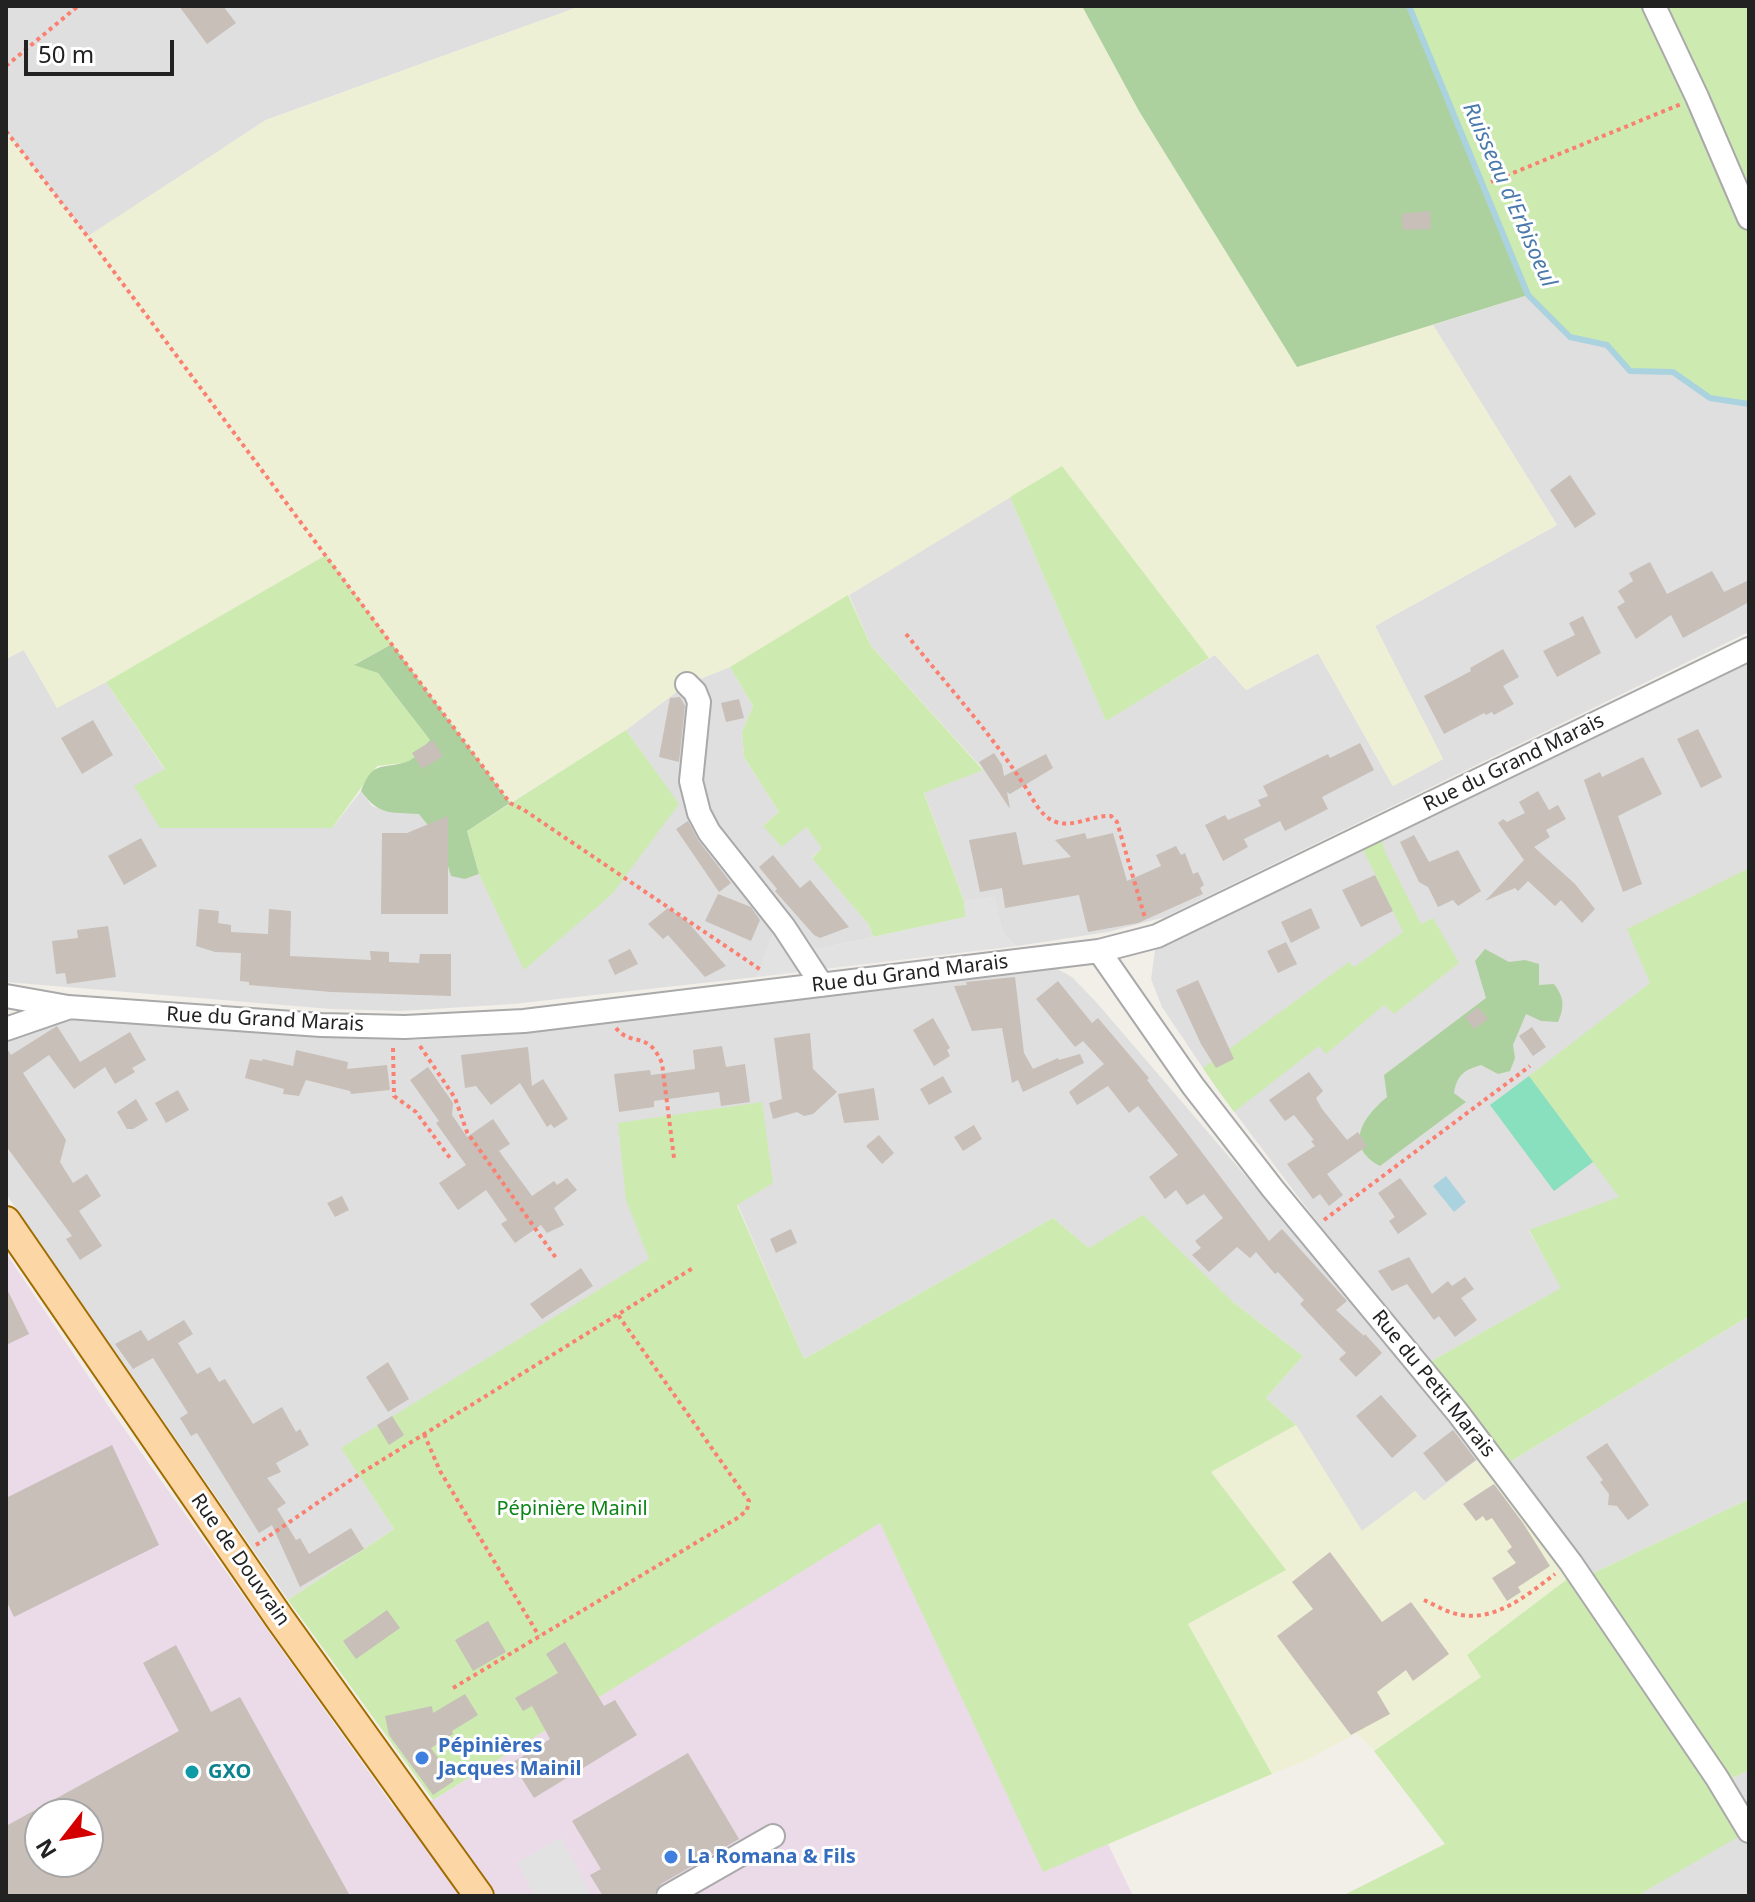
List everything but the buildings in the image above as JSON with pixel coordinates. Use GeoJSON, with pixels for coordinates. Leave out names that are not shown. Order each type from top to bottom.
{"type":"FeatureCollection","features":[{"type":"Feature","properties":{"kind":"main road","name":"Rue de Douvrain"},"geometry":{"type":"LineString","coordinates":[[6,1221],[238,1558],[479,1896]]}},
{"type":"Feature","properties":{"kind":"street"},"geometry":{"type":"LineString","coordinates":[[1654,6],[1749,218]]}},
{"type":"Feature","properties":{"kind":"street","name":"Rue du Grand Marais"},"geometry":{"type":"LineString","coordinates":[[6,996],[68,1007],[321,1025],[403,1027],[524,1021],[1099,951],[1157,936],[1749,649]]}},
{"type":"Feature","properties":{"kind":"street"},"geometry":{"type":"LineString","coordinates":[[687,684],[699,702],[691,781],[699,813],[709,832],[784,927],[822,985]]}},
{"type":"Feature","properties":{"kind":"street","name":"Rue du Petit Marais"},"geometry":{"type":"LineString","coordinates":[[1099,951],[1193,1086],[1448,1401],[1571,1563],[1717,1778],[1749,1831]]}},
{"type":"Feature","properties":{"kind":"street"},"geometry":{"type":"LineString","coordinates":[[6,1029],[68,1007]]}},
{"type":"Feature","properties":{"kind":"street"},"geometry":{"type":"LineString","coordinates":[[668,1896],[773,1836]]}},
{"type":"Feature","properties":{"kind":"path"},"geometry":{"type":"LineString","coordinates":[[6,66],[78,6]]}},
{"type":"Feature","properties":{"kind":"path"},"geometry":{"type":"LineString","coordinates":[[1491,182],[1697,97]]}},
{"type":"Feature","properties":{"kind":"path"},"geometry":{"type":"LineString","coordinates":[[6,131],[510,803],[790,989]]}},
{"type":"Feature","properties":{"kind":"path"},"geometry":{"type":"LineString","coordinates":[[906,634],[1004,756],[1048,818],[1057,823],[1066,823],[1103,815],[1111,816],[1117,822],[1146,918]]}},
{"type":"Feature","properties":{"kind":"path"},"geometry":{"type":"LineString","coordinates":[[610,1011],[620,1034],[651,1043],[662,1063],[674,1158]]}},
{"type":"Feature","properties":{"kind":"path"},"geometry":{"type":"LineString","coordinates":[[403,1027],[394,1096],[416,1112],[450,1158]]}},
{"type":"Feature","properties":{"kind":"path"},"geometry":{"type":"LineString","coordinates":[[403,1027],[416,1040],[455,1098],[467,1132],[556,1258]]}},
{"type":"Feature","properties":{"kind":"path"},"geometry":{"type":"LineString","coordinates":[[1309,1232],[1530,1066]]}},
{"type":"Feature","properties":{"kind":"path"},"geometry":{"type":"LineString","coordinates":[[238,1558],[293,1518],[424,1434],[693,1268]]}},
{"type":"Feature","properties":{"kind":"path"},"geometry":{"type":"LineString","coordinates":[[453,1688],[747,1510],[749,1501],[618,1315]]}},
{"type":"Feature","properties":{"kind":"path"},"geometry":{"type":"LineString","coordinates":[[424,1434],[440,1471],[539,1636]]}},
{"type":"Feature","properties":{"kind":"path"},"geometry":{"type":"LineString","coordinates":[[1424,1600],[1454,1613],[1473,1615],[1491,1612],[1512,1606],[1571,1563]]}},
{"type":"Feature","properties":{"kind":"shaded area"},"geometry":{"type":"Polygon","coordinates":[[[6,6],[581,6],[266,120],[88,237],[6,131],[6,6]]]}},
{"type":"Feature","properties":{"kind":"shaded area"},"geometry":{"type":"Polygon","coordinates":[[[1528,295],[1570,337],[1607,345],[1630,371],[1673,372],[1710,398],[1749,404],[1749,632],[1165,917],[1108,932],[1017,946],[1003,934],[994,897],[964,901],[924,792],[983,769],[871,646],[849,595],[1010,497],[1106,720],[1215,655],[1246,690],[1318,653],[1393,786],[1443,759],[1375,626],[1557,525],[1433,325],[1528,295]]]}},
{"type":"Feature","properties":{"kind":"shaded area"},"geometry":{"type":"Polygon","coordinates":[[[23,649],[57,707],[106,682],[165,770],[332,828],[361,791],[372,806],[390,812],[419,813],[465,879],[479,874],[486,887],[678,804],[626,730],[687,684],[730,667],[753,706],[742,732],[744,757],[779,812],[763,826],[806,827],[823,848],[812,857],[869,925],[873,937],[818,949],[768,950],[757,977],[513,1004],[400,1011],[331,1009],[6,982],[6,659],[23,649]]]}},
{"type":"Feature","properties":{"kind":"shaded area"},"geometry":{"type":"Polygon","coordinates":[[[1749,649],[1749,1150],[1529,1231],[1562,1288],[1428,1363],[1217,1089],[1162,1007],[1151,979],[1157,936],[1749,649]]]}},
{"type":"Feature","properties":{"kind":"shaded area"},"geometry":{"type":"Polygon","coordinates":[[[994,897],[1003,934],[1017,946],[757,977],[781,907],[818,949],[965,917],[964,901],[994,897]]]}},
{"type":"Feature","properties":{"kind":"shaded area"},"geometry":{"type":"Polygon","coordinates":[[[1050,965],[1072,977],[1097,1003],[1481,1457],[1424,1501],[1415,1491],[1362,1532],[1296,1425],[1266,1398],[1303,1356],[1233,1302],[1089,1248],[1053,1218],[804,1359],[738,1205],[342,1449],[394,1529],[288,1600],[6,1194],[6,1037],[54,1019],[416,1040],[528,1032],[615,1018],[1050,965]]]}},
{"type":"Feature","properties":{"kind":"shaded area"},"geometry":{"type":"Polygon","coordinates":[[[6,1253],[113,1413],[395,1809],[433,1800],[880,1522],[1043,1871],[1108,1844],[1133,1896],[6,1896],[6,1253]]]}},
{"type":"Feature","properties":{"kind":"shaded area"},"geometry":{"type":"Polygon","coordinates":[[[1749,1316],[1749,1499],[1589,1575],[1508,1463],[1749,1316]]]}},
{"type":"Feature","properties":{"kind":"shaded area"},"geometry":{"type":"Polygon","coordinates":[[[1749,1770],[1749,1824],[1726,1781],[1749,1770]]]}},
{"type":"Feature","properties":{"kind":"shaded area"},"geometry":{"type":"Polygon","coordinates":[[[1749,1828],[1749,1896],[1637,1896],[1749,1828]]]}},
{"type":"Feature","properties":{"kind":"shaded area"},"geometry":{"type":"Polygon","coordinates":[[[561,1837],[592,1896],[535,1896],[517,1863],[561,1837]]]}},
{"type":"Feature","properties":{"kind":"green space"},"geometry":{"type":"Polygon","coordinates":[[[581,6],[1082,6],[1139,111],[1297,367],[1433,325],[1557,525],[1375,626],[1443,759],[1393,786],[1318,653],[1246,690],[1215,655],[1209,658],[1062,466],[730,667],[687,684],[626,730],[510,803],[326,555],[57,708],[24,650],[6,659],[6,131],[88,236],[266,120],[581,6]]]}},
{"type":"Feature","properties":{"kind":"green space"},"geometry":{"type":"Polygon","coordinates":[[[1082,6],[1409,6],[1528,295],[1297,367],[1139,111],[1082,6]]]}},
{"type":"Feature","properties":{"kind":"green space"},"geometry":{"type":"Polygon","coordinates":[[[1409,6],[1749,6],[1749,404],[1710,398],[1673,372],[1630,371],[1607,345],[1570,337],[1528,295],[1409,6]]]}},
{"type":"Feature","properties":{"kind":"green space"},"geometry":{"type":"Polygon","coordinates":[[[1062,466],[1209,658],[1106,721],[1010,497],[1062,466]]]}},
{"type":"Feature","properties":{"kind":"green space"},"geometry":{"type":"Polygon","coordinates":[[[326,555],[392,644],[355,664],[378,673],[430,740],[410,762],[377,766],[332,828],[160,828],[134,786],[165,769],[106,682],[326,555]]]}},
{"type":"Feature","properties":{"kind":"green space"},"geometry":{"type":"Polygon","coordinates":[[[848,595],[871,646],[983,770],[924,793],[964,901],[966,917],[873,937],[869,925],[812,858],[822,848],[806,827],[782,847],[763,826],[779,812],[744,757],[742,732],[753,706],[730,667],[848,595]]]}},
{"type":"Feature","properties":{"kind":"green space"},"geometry":{"type":"Polygon","coordinates":[[[392,644],[510,803],[467,831],[479,874],[465,879],[451,876],[441,842],[419,814],[380,809],[361,791],[374,770],[409,761],[430,740],[378,673],[354,665],[392,644]]]}},
{"type":"Feature","properties":{"kind":"green space"},"geometry":{"type":"Polygon","coordinates":[[[626,730],[679,804],[612,894],[524,970],[479,874],[467,831],[626,730]]]}},
{"type":"Feature","properties":{"kind":"green space"},"geometry":{"type":"Polygon","coordinates":[[[1379,829],[1385,852],[1421,924],[1433,918],[1459,963],[1394,1014],[1384,1005],[1326,1054],[1319,1046],[1234,1112],[1203,1068],[1349,962],[1354,967],[1403,932],[1358,839],[1379,829]]]}},
{"type":"Feature","properties":{"kind":"green space"},"geometry":{"type":"Polygon","coordinates":[[[1749,868],[1749,1316],[1508,1463],[1428,1363],[1561,1288],[1529,1230],[1619,1197],[1529,1076],[1650,983],[1627,929],[1749,868]]]}},
{"type":"Feature","properties":{"kind":"green space"},"geometry":{"type":"Polygon","coordinates":[[[1485,949],[1509,962],[1525,960],[1539,964],[1539,985],[1554,984],[1562,998],[1558,1022],[1541,1021],[1526,1014],[1513,1045],[1515,1058],[1510,1071],[1498,1074],[1481,1065],[1466,1071],[1459,1078],[1454,1093],[1466,1102],[1380,1166],[1362,1150],[1360,1141],[1364,1122],[1387,1097],[1384,1075],[1486,998],[1475,961],[1485,949]]]}},
{"type":"Feature","properties":{"kind":"green space"},"geometry":{"type":"Polygon","coordinates":[[[1529,1076],[1593,1162],[1554,1191],[1490,1105],[1529,1076]]]}},
{"type":"Feature","properties":{"kind":"green space","name":"Pépinière Mainil"},"geometry":{"type":"Polygon","coordinates":[[[762,1102],[773,1183],[737,1205],[804,1359],[1053,1218],[1089,1248],[1143,1215],[1233,1302],[1303,1356],[1266,1398],[1296,1425],[1211,1472],[1286,1570],[1188,1624],[1272,1774],[1043,1872],[880,1523],[433,1800],[288,1600],[394,1529],[341,1448],[649,1259],[626,1200],[618,1123],[762,1102]]]}},
{"type":"Feature","properties":{"kind":"green space"},"geometry":{"type":"Polygon","coordinates":[[[1296,1425],[1362,1531],[1415,1491],[1424,1501],[1481,1457],[1570,1577],[1467,1655],[1482,1677],[1374,1751],[1357,1733],[1305,1761],[1272,1774],[1188,1624],[1285,1570],[1211,1472],[1296,1425]]]}},
{"type":"Feature","properties":{"kind":"green space"},"geometry":{"type":"Polygon","coordinates":[[[1749,1499],[1749,1770],[1726,1781],[1589,1575],[1749,1499]]]}},
{"type":"Feature","properties":{"kind":"green space"},"geometry":{"type":"Polygon","coordinates":[[[1570,1577],[1743,1834],[1637,1896],[1342,1896],[1445,1844],[1374,1751],[1481,1677],[1467,1655],[1570,1577]]]}},
{"type":"Feature","properties":{"kind":"water"},"geometry":{"type":"Polygon","coordinates":[[[1446,1176],[1466,1202],[1454,1212],[1433,1186],[1446,1176]]]}},
{"type":"Feature","properties":{"kind":"waterway","name":"Ruisseau d'Erbisoeul"},"geometry":{"type":"LineString","coordinates":[[1409,6],[1528,295],[1570,337],[1607,345],[1630,371],[1673,372],[1710,398],[1749,404]]}},
{"type":"Feature","properties":{"kind":"place","name":"Pépinières Jacques Mainil"},"geometry":{"type":"Point","coordinates":[422,1758]}},
{"type":"Feature","properties":{"kind":"place","name":"GXO"},"geometry":{"type":"Point","coordinates":[192,1772]}},
{"type":"Feature","properties":{"kind":"place","name":"La Romana & Fils"},"geometry":{"type":"Point","coordinates":[671,1857]}}]}
